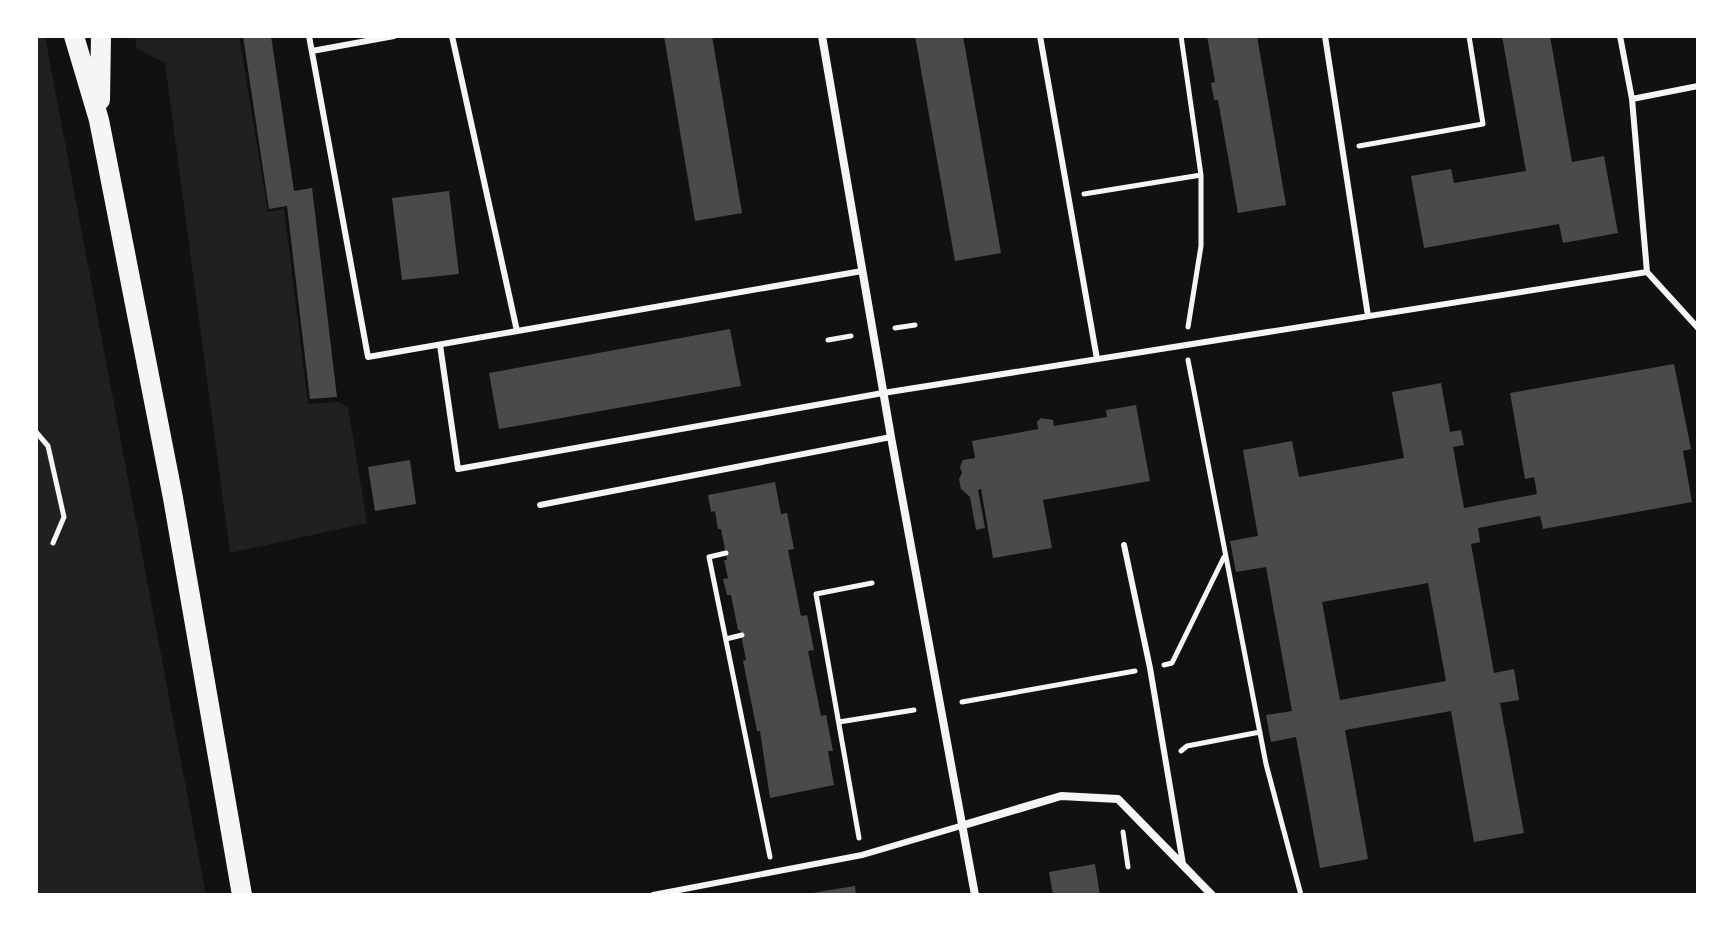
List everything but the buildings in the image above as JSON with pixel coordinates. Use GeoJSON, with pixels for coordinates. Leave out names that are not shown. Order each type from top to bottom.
{"type":"FeatureCollection","features":[{"type":"Feature","properties":{"kind":"main road"},"geometry":{"type":"LineString","coordinates":[[74,36],[99,120],[170,483],[242,895]]}},
{"type":"Feature","properties":{"kind":"main road"},"geometry":{"type":"LineString","coordinates":[[99,120],[101,36]]}},
{"type":"Feature","properties":{"kind":"street"},"geometry":{"type":"LineString","coordinates":[[822,36],[883,393],[975,895]]}},
{"type":"Feature","properties":{"kind":"street"},"geometry":{"type":"LineString","coordinates":[[964,825],[1061,796],[1118,799],[1212,895]]}},
{"type":"Feature","properties":{"kind":"lane"},"geometry":{"type":"LineString","coordinates":[[309,36],[368,357],[862,271]]}},
{"type":"Feature","properties":{"kind":"lane"},"geometry":{"type":"LineString","coordinates":[[312,51],[394,36]]}},
{"type":"Feature","properties":{"kind":"lane"},"geometry":{"type":"LineString","coordinates":[[452,36],[517,331]]}},
{"type":"Feature","properties":{"kind":"lane"},"geometry":{"type":"LineString","coordinates":[[1040,36],[1097,359]]}},
{"type":"Feature","properties":{"kind":"lane"},"geometry":{"type":"LineString","coordinates":[[1325,36],[1368,316]]}},
{"type":"Feature","properties":{"kind":"lane"},"geometry":{"type":"LineString","coordinates":[[1620,36],[1632,99],[1647,272],[1698,328]]}},
{"type":"Feature","properties":{"kind":"lane"},"geometry":{"type":"LineString","coordinates":[[1632,99],[1698,86]]}},
{"type":"Feature","properties":{"kind":"lane"},"geometry":{"type":"LineString","coordinates":[[440,345],[458,469],[883,393],[1647,272]]}},
{"type":"Feature","properties":{"kind":"lane"},"geometry":{"type":"LineString","coordinates":[[540,505],[891,437]]}},
{"type":"Feature","properties":{"kind":"lane"},"geometry":{"type":"LineString","coordinates":[[1124,545],[1150,668],[1183,866]]}},
{"type":"Feature","properties":{"kind":"lane"},"geometry":{"type":"LineString","coordinates":[[653,895],[862,855],[964,825]]}},
{"type":"Feature","properties":{"kind":"path"},"geometry":{"type":"LineString","coordinates":[[1181,36],[1201,175],[1201,246],[1185,345],[1260,732],[1301,895]]}},
{"type":"Feature","properties":{"kind":"path"},"geometry":{"type":"LineString","coordinates":[[1342,149],[1483,124],[1469,36]]}},
{"type":"Feature","properties":{"kind":"path"},"geometry":{"type":"LineString","coordinates":[[1068,197],[1201,175]]}},
{"type":"Feature","properties":{"kind":"path"},"geometry":{"type":"LineString","coordinates":[[895,328],[915,325]]}},
{"type":"Feature","properties":{"kind":"path"},"geometry":{"type":"LineString","coordinates":[[828,340],[851,336]]}},
{"type":"Feature","properties":{"kind":"path"},"geometry":{"type":"LineString","coordinates":[[36,432],[48,446],[64,517],[53,543]]}},
{"type":"Feature","properties":{"kind":"path"},"geometry":{"type":"LineString","coordinates":[[726,553],[709,557],[773,872]]}},
{"type":"Feature","properties":{"kind":"path"},"geometry":{"type":"LineString","coordinates":[[962,702],[1172,663],[1225,556]]}},
{"type":"Feature","properties":{"kind":"path"},"geometry":{"type":"LineString","coordinates":[[862,855],[816,594],[872,583]]}},
{"type":"Feature","properties":{"kind":"path"},"geometry":{"type":"LineString","coordinates":[[726,639],[742,635]]}},
{"type":"Feature","properties":{"kind":"path"},"geometry":{"type":"LineString","coordinates":[[839,722],[914,710]]}},
{"type":"Feature","properties":{"kind":"path"},"geometry":{"type":"LineString","coordinates":[[1166,766],[1187,746],[1260,732]]}},
{"type":"Feature","properties":{"kind":"shaded area"},"geometry":{"type":"Polygon","coordinates":[[[36,36],[45,36],[206,895],[36,895],[36,36]]]}},
{"type":"Feature","properties":{"kind":"shaded area"},"geometry":{"type":"Polygon","coordinates":[[[135,36],[239,36],[268,212],[284,209],[308,404],[338,402],[348,407],[367,523],[230,553],[165,63],[136,48],[135,36]]]}}]}
